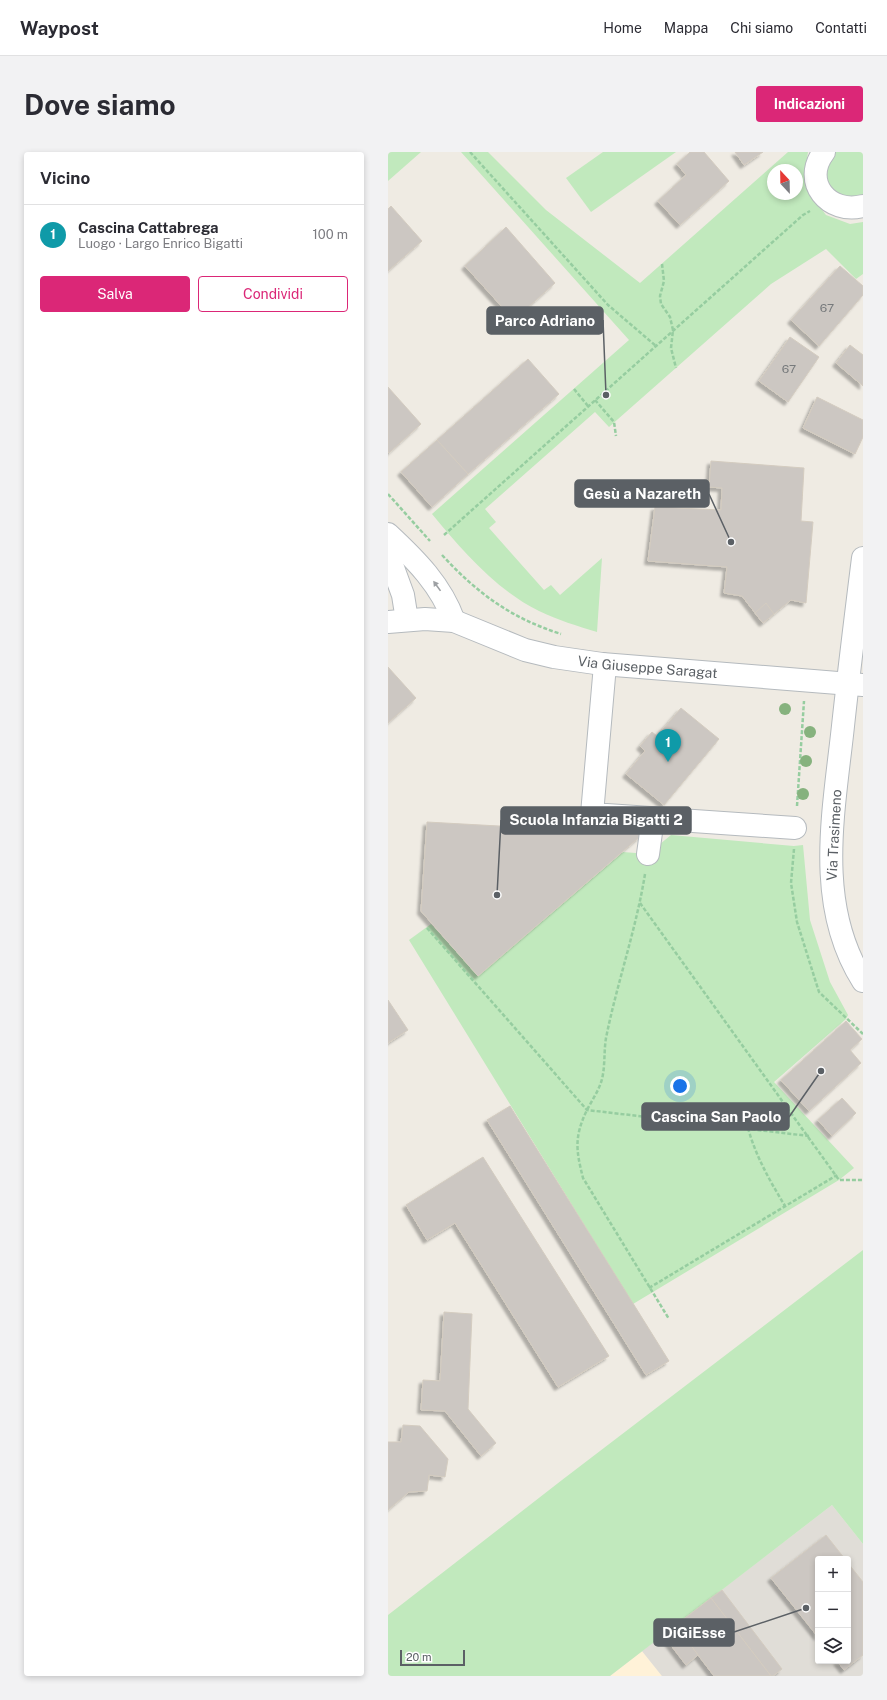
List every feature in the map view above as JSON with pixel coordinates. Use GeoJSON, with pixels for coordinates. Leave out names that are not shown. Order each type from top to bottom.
{"type":"FeatureCollection","features":[{"type":"Feature","properties":{"kind":"street"},"geometry":{"type":"LineString","coordinates":[[824,152],[817,165],[816,173],[816,182],[824,197],[836,206],[847,209],[863,206]]}},
{"type":"Feature","properties":{"kind":"street"},"geometry":{"type":"LineString","coordinates":[[388,534],[416,560],[434,583],[447,603],[454,621]]}},
{"type":"Feature","properties":{"kind":"street","name":"Via Giuseppe Saragat"},"geometry":{"type":"LineString","coordinates":[[388,554],[403,595],[397,621],[434,619],[454,621],[506,643],[535,653],[602,664],[855,685]]}},
{"type":"Feature","properties":{"kind":"street","name":"Via Trasimeno"},"geometry":{"type":"LineString","coordinates":[[863,558],[855,685],[833,812],[832,847],[832,886],[834,906],[840,931],[850,958],[863,981]]}},
{"type":"Feature","properties":{"kind":"street"},"geometry":{"type":"LineString","coordinates":[[602,664],[605,665],[592,814],[796,828]]}},
{"type":"Feature","properties":{"kind":"street"},"geometry":{"type":"LineString","coordinates":[[648,854],[652,818]]}},
{"type":"Feature","properties":{"kind":"path"},"geometry":{"type":"LineString","coordinates":[[470,152],[608,305],[656,346]]}},
{"type":"Feature","properties":{"kind":"path"},"geometry":{"type":"LineString","coordinates":[[444,535],[673,330],[804,215],[814,209]]}},
{"type":"Feature","properties":{"kind":"path"},"geometry":{"type":"LineString","coordinates":[[662,264],[664,281],[660,296],[661,304],[670,317],[673,330],[672,348],[676,368]]}},
{"type":"Feature","properties":{"kind":"path"},"geometry":{"type":"LineString","coordinates":[[574,389],[588,406]]}},
{"type":"Feature","properties":{"kind":"path"},"geometry":{"type":"LineString","coordinates":[[595,400],[614,422],[616,436]]}},
{"type":"Feature","properties":{"kind":"path"},"geometry":{"type":"LineString","coordinates":[[388,494],[431,543]]}},
{"type":"Feature","properties":{"kind":"path"},"geometry":{"type":"LineString","coordinates":[[441,554],[478,591],[508,612],[544,629],[565,635]]}},
{"type":"Feature","properties":{"kind":"path"},"geometry":{"type":"LineString","coordinates":[[805,696],[792,882],[797,922],[820,992],[863,1034]]}},
{"type":"Feature","properties":{"kind":"path"},"geometry":{"type":"LineString","coordinates":[[648,854],[640,903],[606,1040],[603,1075],[597,1095],[587,1110],[577,1137],[578,1155],[583,1178],[669,1319]]}},
{"type":"Feature","properties":{"kind":"path"},"geometry":{"type":"LineString","coordinates":[[640,903],[809,1136],[839,1180],[863,1180]]}},
{"type":"Feature","properties":{"kind":"path"},"geometry":{"type":"LineString","coordinates":[[427,928],[587,1110],[809,1136]]}},
{"type":"Feature","properties":{"kind":"path"},"geometry":{"type":"LineString","coordinates":[[748,1128],[765,1173],[785,1206]]}},
{"type":"Feature","properties":{"kind":"path"},"geometry":{"type":"LineString","coordinates":[[649,1288],[837,1175]]}},
{"type":"Feature","properties":{"kind":"shaded area"},"geometry":{"type":"Polygon","coordinates":[[[832,1505],[863,1544],[863,1676],[662,1676],[642,1651],[832,1505]]]}},
{"type":"Feature","properties":{"kind":"shaded area"},"geometry":{"type":"Polygon","coordinates":[[[642,1651],[662,1676],[610,1676],[642,1651]]]}},
{"type":"Feature","properties":{"kind":"green space"},"geometry":{"type":"Polygon","coordinates":[[[388,152],[421,152],[388,181],[388,152]]]}},
{"type":"Feature","properties":{"kind":"green space"},"geometry":{"type":"Polygon","coordinates":[[[461,152],[488,152],[546,210],[640,283],[767,171],[767,200],[803,200],[803,164],[774,164],[788,152],[808,152],[804,177],[812,197],[826,215],[850,224],[863,222],[863,274],[856,279],[826,249],[771,284],[609,427],[595,412],[485,509],[496,522],[489,528],[544,590],[551,585],[560,595],[602,558],[597,632],[568,623],[539,611],[508,592],[494,581],[468,555],[432,514],[629,340],[461,152]]]}},
{"type":"Feature","properties":{"kind":"green space"},"geometry":{"type":"Polygon","coordinates":[[[603,152],[676,152],[591,212],[566,178],[603,152]]]}},
{"type":"Feature","properties":{"kind":"green space"},"geometry":{"type":"Polygon","coordinates":[[[832,152],[863,152],[863,199],[829,193],[823,167],[832,152]]]}},
{"type":"Feature","properties":{"kind":"green space"},"geometry":{"type":"Polygon","coordinates":[[[671,835],[794,846],[803,845],[810,920],[830,982],[848,1015],[846,1019],[774,1082],[854,1168],[839,1180],[633,1304],[409,940],[431,924],[478,976],[623,852],[648,854],[671,835]]]}},
{"type":"Feature","properties":{"kind":"green space"},"geometry":{"type":"Polygon","coordinates":[[[863,1250],[863,1544],[832,1505],[610,1676],[388,1676],[388,1615],[863,1250]]]}},
{"type":"Feature","properties":{"kind":"building"},"geometry":{"type":"Polygon","coordinates":[[[690,152],[704,152],[729,181],[680,225],[658,201],[686,175],[677,164],[690,152]]]}},
{"type":"Feature","properties":{"kind":"building"},"geometry":{"type":"Polygon","coordinates":[[[735,152],[763,152],[744,165],[735,152]]]}},
{"type":"Feature","properties":{"kind":"building"},"geometry":{"type":"Polygon","coordinates":[[[391,206],[422,241],[388,271],[388,209],[391,206]]]}},
{"type":"Feature","properties":{"kind":"building"},"geometry":{"type":"Polygon","coordinates":[[[506,227],[555,283],[514,320],[465,266],[506,227]]]}},
{"type":"Feature","properties":{"kind":"building"},"geometry":{"type":"Polygon","coordinates":[[[840,266],[863,286],[863,295],[819,346],[791,320],[840,266]]]}},
{"type":"Feature","properties":{"kind":"building"},"geometry":{"type":"Polygon","coordinates":[[[790,337],[819,357],[788,402],[759,381],[790,337]]]}},
{"type":"Feature","properties":{"kind":"building"},"geometry":{"type":"Polygon","coordinates":[[[850,345],[863,355],[863,386],[836,363],[850,345]]]}},
{"type":"Feature","properties":{"kind":"building"},"geometry":{"type":"Polygon","coordinates":[[[528,359],[559,394],[468,474],[437,440],[528,359]]]}},
{"type":"Feature","properties":{"kind":"building"},"geometry":{"type":"Polygon","coordinates":[[[388,387],[421,424],[389,453],[388,452],[388,387]]]}},
{"type":"Feature","properties":{"kind":"building"},"geometry":{"type":"Polygon","coordinates":[[[817,397],[863,420],[863,437],[855,454],[803,428],[817,397]]]}},
{"type":"Feature","properties":{"kind":"building"},"geometry":{"type":"Polygon","coordinates":[[[437,440],[468,474],[432,507],[401,472],[437,440]]]}},
{"type":"Feature","properties":{"kind":"building"},"geometry":{"type":"Polygon","coordinates":[[[711,461],[804,468],[801,521],[813,522],[806,603],[791,600],[763,623],[742,596],[724,593],[727,567],[648,561],[655,507],[721,510],[722,488],[709,487],[711,461]]]}},
{"type":"Feature","properties":{"kind":"building"},"geometry":{"type":"Polygon","coordinates":[[[766,603],[774,614],[763,623],[755,613],[766,603]]]}},
{"type":"Feature","properties":{"kind":"building"},"geometry":{"type":"Polygon","coordinates":[[[388,667],[416,698],[388,723],[388,667]]]}},
{"type":"Feature","properties":{"kind":"building"},"geometry":{"type":"Polygon","coordinates":[[[681,708],[719,739],[664,805],[626,774],[645,751],[640,746],[652,732],[657,736],[681,708]]]}},
{"type":"Feature","properties":{"kind":"building"},"geometry":{"type":"Polygon","coordinates":[[[427,822],[643,834],[478,976],[421,911],[427,822]]]}},
{"type":"Feature","properties":{"kind":"building"},"geometry":{"type":"Polygon","coordinates":[[[388,1000],[408,1030],[388,1043],[388,1000]]]}},
{"type":"Feature","properties":{"kind":"building"},"geometry":{"type":"Polygon","coordinates":[[[846,1021],[862,1039],[850,1050],[861,1063],[809,1111],[781,1080],[846,1021]]]}},
{"type":"Feature","properties":{"kind":"building"},"geometry":{"type":"Polygon","coordinates":[[[842,1098],[856,1113],[832,1136],[818,1120],[842,1098]]]}},
{"type":"Feature","properties":{"kind":"building"},"geometry":{"type":"Polygon","coordinates":[[[510,1106],[669,1361],[646,1375],[487,1120],[510,1106]]]}},
{"type":"Feature","properties":{"kind":"building"},"geometry":{"type":"Polygon","coordinates":[[[483,1157],[609,1356],[558,1387],[455,1223],[427,1240],[406,1205],[483,1157]]]}},
{"type":"Feature","properties":{"kind":"building"},"geometry":{"type":"Polygon","coordinates":[[[444,1312],[472,1314],[468,1409],[496,1443],[481,1456],[445,1411],[421,1410],[423,1380],[440,1381],[444,1312]]]}},
{"type":"Feature","properties":{"kind":"building"},"geometry":{"type":"Polygon","coordinates":[[[403,1425],[420,1426],[448,1459],[445,1477],[429,1475],[427,1491],[409,1492],[388,1510],[388,1442],[401,1442],[403,1425]]]}},
{"type":"Feature","properties":{"kind":"building"},"geometry":{"type":"Polygon","coordinates":[[[826,1535],[843,1556],[815,1556],[815,1633],[771,1578],[826,1535]]]}},
{"type":"Feature","properties":{"kind":"building"},"geometry":{"type":"Polygon","coordinates":[[[851,1567],[863,1582],[863,1655],[844,1670],[839,1664],[851,1664],[851,1567]]]}},
{"type":"Feature","properties":{"kind":"building"},"geometry":{"type":"Polygon","coordinates":[[[722,1590],[782,1669],[773,1676],[771,1676],[711,1598],[722,1590]]]}},
{"type":"Feature","properties":{"kind":"building"},"geometry":{"type":"Polygon","coordinates":[[[711,1598],[771,1676],[714,1676],[676,1625],[711,1598]]]}},
{"type":"Feature","properties":{"kind":"building"},"geometry":{"type":"Polygon","coordinates":[[[676,1625],[698,1655],[686,1665],[663,1635],[676,1625]]]}},
{"type":"Feature","properties":{"kind":"place","name":"Parco Adriano"},"geometry":{"type":"Point","coordinates":[606,395]}},
{"type":"Feature","properties":{"kind":"place","name":"Gesù a Nazareth"},"geometry":{"type":"Point","coordinates":[731,542]}},
{"type":"Feature","properties":{"kind":"place","name":"Cascina Cattabrega"},"geometry":{"type":"Point","coordinates":[668,762]}},
{"type":"Feature","properties":{"kind":"place","name":"Scuola Infanzia Bigatti 2"},"geometry":{"type":"Point","coordinates":[497,895]}},
{"type":"Feature","properties":{"kind":"place","name":"Cascina San Paolo"},"geometry":{"type":"Point","coordinates":[821,1071]}},
{"type":"Feature","properties":{"kind":"place","name":"DiGiEsse"},"geometry":{"type":"Point","coordinates":[806,1608]}}]}
